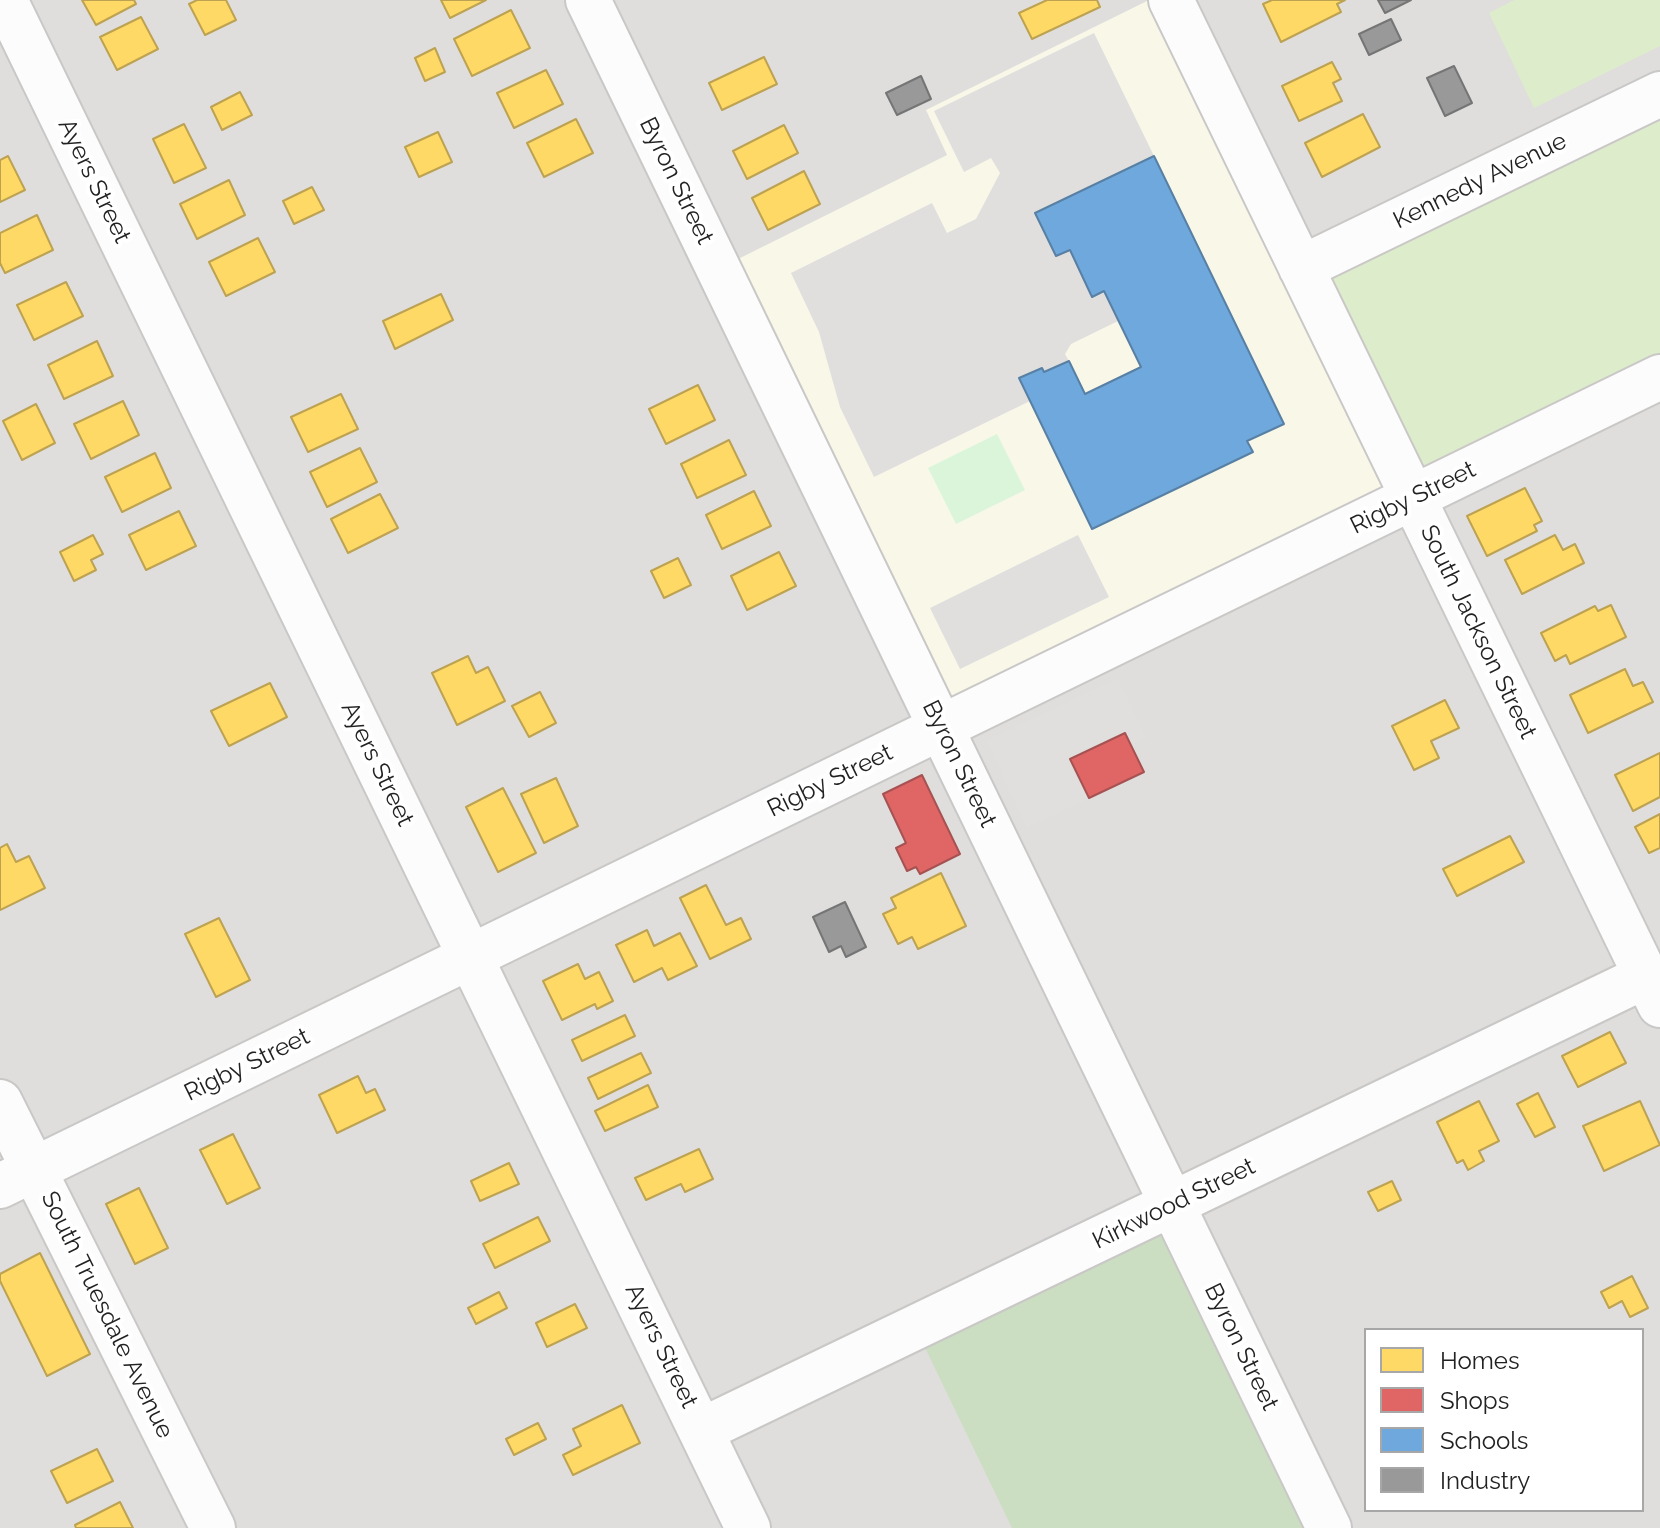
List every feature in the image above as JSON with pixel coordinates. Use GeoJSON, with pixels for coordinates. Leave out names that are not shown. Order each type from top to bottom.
{"type":"FeatureCollection","features":[{"type":"Feature","properties":{"kind":"street","name":"Ayers Street"},"geometry":{"type":"LineString","coordinates":[[5,0],[748,1528]]}},
{"type":"Feature","properties":{"kind":"street","name":"Byron Street"},"geometry":{"type":"LineString","coordinates":[[588,0],[1329,1528]]}},
{"type":"Feature","properties":{"kind":"street","name":"South Jackson Street"},"geometry":{"type":"LineString","coordinates":[[1171,0],[1653,990]]}},
{"type":"Feature","properties":{"kind":"street","name":"Kennedy Avenue"},"geometry":{"type":"LineString","coordinates":[[1301,268],[1660,94]]}},
{"type":"Feature","properties":{"kind":"street","name":"Rigby Street"},"geometry":{"type":"LineString","coordinates":[[17,1178],[1660,377]]}},
{"type":"Feature","properties":{"kind":"street","name":"Kirkwood Street"},"geometry":{"type":"LineString","coordinates":[[702,1430],[1172,1205],[1653,990]]}},
{"type":"Feature","properties":{"kind":"street","name":"South Truesdale Avenue"},"geometry":{"type":"LineString","coordinates":[[0,1102],[17,1178],[213,1528]]}},
{"type":"Feature","properties":{"kind":"shaded area"},"geometry":{"type":"Polygon","coordinates":[[[0,0],[1660,0],[1660,1528],[0,1528],[0,0]]]}},
{"type":"Feature","properties":{"kind":"shaded area"},"geometry":{"type":"Polygon","coordinates":[[[1149,0],[1171,0],[1412,498],[941,727],[718,269],[947,155],[926,110],[1149,0]]]}},
{"type":"Feature","properties":{"kind":"shaded area"},"geometry":{"type":"Polygon","coordinates":[[[1094,33],[1154,156],[1035,213],[1056,256],[1070,250],[1092,296],[1104,291],[1118,321],[1071,344],[1065,354],[1069,361],[1019,378],[1030,401],[874,477],[840,407],[819,332],[791,273],[932,203],[947,233],[976,219],[1000,173],[991,158],[964,172],[934,111],[1094,33]]]}},
{"type":"Feature","properties":{"kind":"shaded area"},"geometry":{"type":"Polygon","coordinates":[[[1078,535],[1109,597],[960,669],[930,608],[1078,535]]]}},
{"type":"Feature","properties":{"kind":"shaded area"},"geometry":{"type":"Polygon","coordinates":[[[1118,678],[1146,738],[1131,745],[1125,733],[1071,759],[1089,798],[1027,828],[986,741],[1118,678]]]}},
{"type":"Feature","properties":{"kind":"green space"},"geometry":{"type":"Polygon","coordinates":[[[1514,0],[1660,0],[1660,46],[1534,108],[1489,13],[1514,0]]]}},
{"type":"Feature","properties":{"kind":"green space"},"geometry":{"type":"Polygon","coordinates":[[[1660,94],[1660,377],[1412,498],[1301,268],[1660,94]]]}},
{"type":"Feature","properties":{"kind":"green space"},"geometry":{"type":"Polygon","coordinates":[[[997,434],[1025,490],[956,524],[928,468],[997,434]]]}},
{"type":"Feature","properties":{"kind":"green space"},"geometry":{"type":"Polygon","coordinates":[[[1172,1205],[1329,1528],[1012,1528],[916,1329],[1172,1205]]]}},
{"type":"Feature","properties":{"kind":"building: Homes"},"geometry":{"type":"Polygon","coordinates":[[[82,0],[134,0],[136,4],[96,25],[82,0]]]}},
{"type":"Feature","properties":{"kind":"building: Homes"},"geometry":{"type":"Polygon","coordinates":[[[197,0],[226,0],[236,20],[205,35],[189,4],[197,0]]]}},
{"type":"Feature","properties":{"kind":"building: Homes"},"geometry":{"type":"Polygon","coordinates":[[[441,0],[486,0],[450,18],[441,0]]]}},
{"type":"Feature","properties":{"kind":"building: Homes"},"geometry":{"type":"Polygon","coordinates":[[[1047,0],[1097,0],[1100,7],[1032,39],[1019,13],[1047,0]]]}},
{"type":"Feature","properties":{"kind":"building: Homes"},"geometry":{"type":"Polygon","coordinates":[[[1272,0],[1345,0],[1337,4],[1341,12],[1281,42],[1263,4],[1272,0]]]}},
{"type":"Feature","properties":{"kind":"building: Homes"},"geometry":{"type":"Polygon","coordinates":[[[511,10],[530,48],[472,76],[454,39],[511,10]]]}},
{"type":"Feature","properties":{"kind":"building: Homes"},"geometry":{"type":"Polygon","coordinates":[[[141,17],[158,49],[117,70],[100,37],[141,17]]]}},
{"type":"Feature","properties":{"kind":"building: Homes"},"geometry":{"type":"Polygon","coordinates":[[[435,48],[445,72],[425,81],[415,58],[435,48]]]}},
{"type":"Feature","properties":{"kind":"building: Homes"},"geometry":{"type":"Polygon","coordinates":[[[764,57],[777,84],[722,110],[709,83],[764,57]]]}},
{"type":"Feature","properties":{"kind":"building: Homes"},"geometry":{"type":"Polygon","coordinates":[[[1332,62],[1341,79],[1333,83],[1342,101],[1299,121],[1282,86],[1332,62]]]}},
{"type":"Feature","properties":{"kind":"building: Homes"},"geometry":{"type":"Polygon","coordinates":[[[546,70],[563,104],[514,128],[497,93],[546,70]]]}},
{"type":"Feature","properties":{"kind":"building: Homes"},"geometry":{"type":"Polygon","coordinates":[[[240,92],[252,115],[222,130],[211,107],[240,92]]]}},
{"type":"Feature","properties":{"kind":"building: Homes"},"geometry":{"type":"Polygon","coordinates":[[[1363,114],[1380,147],[1322,177],[1305,143],[1363,114]]]}},
{"type":"Feature","properties":{"kind":"building: Homes"},"geometry":{"type":"Polygon","coordinates":[[[576,119],[593,153],[544,177],[527,143],[576,119]]]}},
{"type":"Feature","properties":{"kind":"building: Homes"},"geometry":{"type":"Polygon","coordinates":[[[184,124],[206,168],[174,183],[153,139],[184,124]]]}},
{"type":"Feature","properties":{"kind":"building: Homes"},"geometry":{"type":"Polygon","coordinates":[[[784,125],[798,153],[747,179],[733,151],[784,125]]]}},
{"type":"Feature","properties":{"kind":"building: Homes"},"geometry":{"type":"Polygon","coordinates":[[[438,132],[452,162],[419,177],[405,147],[438,132]]]}},
{"type":"Feature","properties":{"kind":"building: Homes"},"geometry":{"type":"Polygon","coordinates":[[[8,156],[25,190],[0,202],[0,160],[8,156]]]}},
{"type":"Feature","properties":{"kind":"building: Homes"},"geometry":{"type":"Polygon","coordinates":[[[804,171],[820,204],[768,230],[752,198],[804,171]]]}},
{"type":"Feature","properties":{"kind":"building: Homes"},"geometry":{"type":"Polygon","coordinates":[[[229,180],[245,215],[197,239],[180,204],[229,180]]]}},
{"type":"Feature","properties":{"kind":"building: Homes"},"geometry":{"type":"Polygon","coordinates":[[[312,187],[324,210],[294,224],[283,201],[312,187]]]}},
{"type":"Feature","properties":{"kind":"building: Homes"},"geometry":{"type":"Polygon","coordinates":[[[37,215],[53,250],[5,273],[0,263],[0,233],[37,215]]]}},
{"type":"Feature","properties":{"kind":"building: Homes"},"geometry":{"type":"Polygon","coordinates":[[[258,238],[275,272],[226,296],[209,262],[258,238]]]}},
{"type":"Feature","properties":{"kind":"building: Homes"},"geometry":{"type":"Polygon","coordinates":[[[66,282],[83,316],[34,340],[17,305],[66,282]]]}},
{"type":"Feature","properties":{"kind":"building: Homes"},"geometry":{"type":"Polygon","coordinates":[[[441,294],[453,320],[395,349],[383,321],[441,294]]]}},
{"type":"Feature","properties":{"kind":"building: Homes"},"geometry":{"type":"Polygon","coordinates":[[[97,341],[113,376],[64,399],[48,365],[97,341]]]}},
{"type":"Feature","properties":{"kind":"building: Homes"},"geometry":{"type":"Polygon","coordinates":[[[698,385],[715,420],[666,444],[649,409],[698,385]]]}},
{"type":"Feature","properties":{"kind":"building: Homes"},"geometry":{"type":"Polygon","coordinates":[[[341,394],[358,429],[308,452],[291,417],[341,394]]]}},
{"type":"Feature","properties":{"kind":"building: Homes"},"geometry":{"type":"Polygon","coordinates":[[[123,401],[139,435],[91,459],[74,424],[123,401]]]}},
{"type":"Feature","properties":{"kind":"building: Homes"},"geometry":{"type":"Polygon","coordinates":[[[36,404],[55,443],[22,460],[3,421],[36,404]]]}},
{"type":"Feature","properties":{"kind":"building: Homes"},"geometry":{"type":"Polygon","coordinates":[[[729,440],[746,475],[697,498],[681,464],[729,440]]]}},
{"type":"Feature","properties":{"kind":"building: Homes"},"geometry":{"type":"Polygon","coordinates":[[[360,448],[377,482],[327,507],[310,472],[360,448]]]}},
{"type":"Feature","properties":{"kind":"building: Homes"},"geometry":{"type":"Polygon","coordinates":[[[155,453],[171,488],[122,512],[105,477],[155,453]]]}},
{"type":"Feature","properties":{"kind":"building: Homes"},"geometry":{"type":"Polygon","coordinates":[[[1525,488],[1542,521],[1534,525],[1537,531],[1487,556],[1467,516],[1525,488]]]}},
{"type":"Feature","properties":{"kind":"building: Homes"},"geometry":{"type":"Polygon","coordinates":[[[754,491],[771,526],[722,549],[706,515],[754,491]]]}},
{"type":"Feature","properties":{"kind":"building: Homes"},"geometry":{"type":"Polygon","coordinates":[[[380,494],[398,528],[348,553],[331,519],[380,494]]]}},
{"type":"Feature","properties":{"kind":"building: Homes"},"geometry":{"type":"Polygon","coordinates":[[[179,511],[196,546],[146,570],[129,535],[179,511]]]}},
{"type":"Feature","properties":{"kind":"building: Homes"},"geometry":{"type":"Polygon","coordinates":[[[93,535],[103,554],[91,560],[96,570],[74,581],[60,552],[93,535]]]}},
{"type":"Feature","properties":{"kind":"building: Homes"},"geometry":{"type":"Polygon","coordinates":[[[1555,535],[1563,550],[1575,544],[1584,563],[1522,594],[1505,560],[1555,535]]]}},
{"type":"Feature","properties":{"kind":"building: Homes"},"geometry":{"type":"Polygon","coordinates":[[[779,552],[796,586],[747,610],[731,576],[779,552]]]}},
{"type":"Feature","properties":{"kind":"building: Homes"},"geometry":{"type":"Polygon","coordinates":[[[678,558],[691,585],[664,598],[651,571],[678,558]]]}},
{"type":"Feature","properties":{"kind":"building: Homes"},"geometry":{"type":"Polygon","coordinates":[[[1611,605],[1626,637],[1570,664],[1566,655],[1555,661],[1541,633],[1595,606],[1598,611],[1611,605]]]}},
{"type":"Feature","properties":{"kind":"building: Homes"},"geometry":{"type":"Polygon","coordinates":[[[468,656],[476,673],[488,667],[505,701],[457,725],[432,673],[468,656]]]}},
{"type":"Feature","properties":{"kind":"building: Homes"},"geometry":{"type":"Polygon","coordinates":[[[1625,669],[1633,686],[1643,682],[1653,702],[1588,733],[1570,695],[1625,669]]]}},
{"type":"Feature","properties":{"kind":"building: Homes"},"geometry":{"type":"Polygon","coordinates":[[[270,683],[287,717],[229,746],[211,711],[270,683]]]}},
{"type":"Feature","properties":{"kind":"building: Homes"},"geometry":{"type":"Polygon","coordinates":[[[540,692],[556,723],[529,737],[512,706],[540,692]]]}},
{"type":"Feature","properties":{"kind":"building: Homes"},"geometry":{"type":"Polygon","coordinates":[[[1445,700],[1459,728],[1431,741],[1439,758],[1414,770],[1392,726],[1445,700]]]}},
{"type":"Feature","properties":{"kind":"building: Homes"},"geometry":{"type":"Polygon","coordinates":[[[1660,753],[1660,797],[1633,811],[1615,775],[1660,753]]]}},
{"type":"Feature","properties":{"kind":"building: Homes"},"geometry":{"type":"Polygon","coordinates":[[[556,778],[578,826],[544,843],[521,794],[556,778]]]}},
{"type":"Feature","properties":{"kind":"building: Homes"},"geometry":{"type":"Polygon","coordinates":[[[503,788],[536,853],[498,872],[466,807],[503,788]]]}},
{"type":"Feature","properties":{"kind":"building: Homes"},"geometry":{"type":"Polygon","coordinates":[[[1660,814],[1660,848],[1649,853],[1635,827],[1660,814]]]}},
{"type":"Feature","properties":{"kind":"building: Homes"},"geometry":{"type":"Polygon","coordinates":[[[1510,836],[1524,862],[1457,896],[1443,869],[1510,836]]]}},
{"type":"Feature","properties":{"kind":"building: Homes"},"geometry":{"type":"Polygon","coordinates":[[[7,844],[16,862],[29,856],[45,888],[0,910],[0,848],[7,844]]]}},
{"type":"Feature","properties":{"kind":"building: Homes"},"geometry":{"type":"Polygon","coordinates":[[[941,873],[966,926],[918,949],[912,937],[898,944],[883,914],[896,908],[891,898],[941,873]]]}},
{"type":"Feature","properties":{"kind":"building: Homes"},"geometry":{"type":"Polygon","coordinates":[[[706,885],[726,925],[741,918],[751,939],[710,959],[680,898],[706,885]]]}},
{"type":"Feature","properties":{"kind":"building: Homes"},"geometry":{"type":"Polygon","coordinates":[[[219,918],[250,980],[216,997],[185,934],[219,918]]]}},
{"type":"Feature","properties":{"kind":"building: Homes"},"geometry":{"type":"Polygon","coordinates":[[[647,930],[654,946],[680,933],[697,966],[668,980],[662,968],[634,982],[616,945],[647,930]]]}},
{"type":"Feature","properties":{"kind":"building: Homes"},"geometry":{"type":"Polygon","coordinates":[[[578,964],[585,979],[599,972],[613,1001],[597,1009],[595,1004],[562,1020],[543,981],[578,964]]]}},
{"type":"Feature","properties":{"kind":"building: Homes"},"geometry":{"type":"Polygon","coordinates":[[[625,1015],[635,1036],[582,1061],[572,1040],[625,1015]]]}},
{"type":"Feature","properties":{"kind":"building: Homes"},"geometry":{"type":"Polygon","coordinates":[[[1610,1032],[1626,1063],[1578,1087],[1562,1056],[1610,1032]]]}},
{"type":"Feature","properties":{"kind":"building: Homes"},"geometry":{"type":"Polygon","coordinates":[[[641,1053],[651,1073],[598,1099],[588,1078],[641,1053]]]}},
{"type":"Feature","properties":{"kind":"building: Homes"},"geometry":{"type":"Polygon","coordinates":[[[358,1076],[366,1093],[375,1089],[385,1110],[337,1133],[319,1095],[358,1076]]]}},
{"type":"Feature","properties":{"kind":"building: Homes"},"geometry":{"type":"Polygon","coordinates":[[[648,1085],[658,1107],[605,1131],[595,1111],[648,1085]]]}},
{"type":"Feature","properties":{"kind":"building: Homes"},"geometry":{"type":"Polygon","coordinates":[[[1538,1093],[1555,1127],[1535,1137],[1517,1104],[1538,1093]]]}},
{"type":"Feature","properties":{"kind":"building: Homes"},"geometry":{"type":"Polygon","coordinates":[[[1479,1101],[1499,1141],[1479,1151],[1484,1161],[1468,1170],[1463,1160],[1457,1163],[1437,1122],[1479,1101]]]}},
{"type":"Feature","properties":{"kind":"building: Homes"},"geometry":{"type":"Polygon","coordinates":[[[1640,1101],[1660,1145],[1604,1171],[1583,1126],[1640,1101]]]}},
{"type":"Feature","properties":{"kind":"building: Homes"},"geometry":{"type":"Polygon","coordinates":[[[233,1134],[260,1188],[227,1204],[200,1150],[233,1134]]]}},
{"type":"Feature","properties":{"kind":"building: Homes"},"geometry":{"type":"Polygon","coordinates":[[[699,1149],[713,1179],[685,1192],[681,1184],[646,1200],[635,1178],[699,1149]]]}},
{"type":"Feature","properties":{"kind":"building: Homes"},"geometry":{"type":"Polygon","coordinates":[[[509,1163],[519,1184],[480,1201],[471,1181],[509,1163]]]}},
{"type":"Feature","properties":{"kind":"building: Homes"},"geometry":{"type":"Polygon","coordinates":[[[1392,1181],[1401,1200],[1378,1211],[1368,1192],[1392,1181]]]}},
{"type":"Feature","properties":{"kind":"building: Homes"},"geometry":{"type":"Polygon","coordinates":[[[139,1188],[168,1248],[135,1264],[106,1204],[139,1188]]]}},
{"type":"Feature","properties":{"kind":"building: Homes"},"geometry":{"type":"Polygon","coordinates":[[[538,1217],[550,1241],[495,1268],[483,1244],[538,1217]]]}},
{"type":"Feature","properties":{"kind":"building: Homes"},"geometry":{"type":"Polygon","coordinates":[[[40,1253],[90,1354],[47,1376],[0,1281],[0,1274],[40,1253]]]}},
{"type":"Feature","properties":{"kind":"building: Homes"},"geometry":{"type":"Polygon","coordinates":[[[1632,1276],[1648,1308],[1630,1317],[1622,1301],[1609,1308],[1601,1292],[1632,1276]]]}},
{"type":"Feature","properties":{"kind":"building: Homes"},"geometry":{"type":"Polygon","coordinates":[[[499,1292],[507,1308],[476,1324],[468,1308],[499,1292]]]}},
{"type":"Feature","properties":{"kind":"building: Homes"},"geometry":{"type":"Polygon","coordinates":[[[575,1304],[587,1328],[547,1347],[536,1323],[575,1304]]]}},
{"type":"Feature","properties":{"kind":"building: Homes"},"geometry":{"type":"Polygon","coordinates":[[[622,1405],[640,1443],[573,1475],[563,1455],[581,1446],[573,1429],[622,1405]]]}},
{"type":"Feature","properties":{"kind":"building: Homes"},"geometry":{"type":"Polygon","coordinates":[[[538,1423],[546,1439],[514,1455],[506,1439],[538,1423]]]}},
{"type":"Feature","properties":{"kind":"building: Homes"},"geometry":{"type":"Polygon","coordinates":[[[97,1449],[113,1481],[67,1503],[51,1471],[97,1449]]]}},
{"type":"Feature","properties":{"kind":"building: Homes"},"geometry":{"type":"Polygon","coordinates":[[[120,1502],[133,1528],[76,1528],[75,1525],[120,1502]]]}},
{"type":"Feature","properties":{"kind":"building: Shops"},"geometry":{"type":"Polygon","coordinates":[[[1125,733],[1144,772],[1089,798],[1070,759],[1125,733]]]}},
{"type":"Feature","properties":{"kind":"building: Shops"},"geometry":{"type":"Polygon","coordinates":[[[922,775],[960,854],[920,874],[916,867],[907,871],[896,848],[906,843],[883,794],[922,775]]]}},
{"type":"Feature","properties":{"kind":"building: Schools"},"geometry":{"type":"Polygon","coordinates":[[[1154,156],[1284,424],[1247,441],[1253,452],[1092,529],[1019,378],[1069,361],[1085,394],[1141,367],[1104,291],[1092,297],[1070,250],[1056,256],[1035,213],[1154,156]]]}},
{"type":"Feature","properties":{"kind":"building: Industry"},"geometry":{"type":"Polygon","coordinates":[[[1378,0],[1411,0],[1385,13],[1378,0]]]}},
{"type":"Feature","properties":{"kind":"building: Industry"},"geometry":{"type":"Polygon","coordinates":[[[1391,19],[1401,40],[1369,55],[1359,34],[1391,19]]]}},
{"type":"Feature","properties":{"kind":"building: Industry"},"geometry":{"type":"Polygon","coordinates":[[[1454,66],[1472,103],[1445,116],[1427,78],[1454,66]]]}},
{"type":"Feature","properties":{"kind":"building: Industry"},"geometry":{"type":"Polygon","coordinates":[[[921,76],[931,99],[897,115],[886,93],[921,76]]]}},
{"type":"Feature","properties":{"kind":"building: Industry"},"geometry":{"type":"Polygon","coordinates":[[[845,902],[866,947],[846,957],[841,946],[829,952],[813,917],[845,902]]]}}]}
